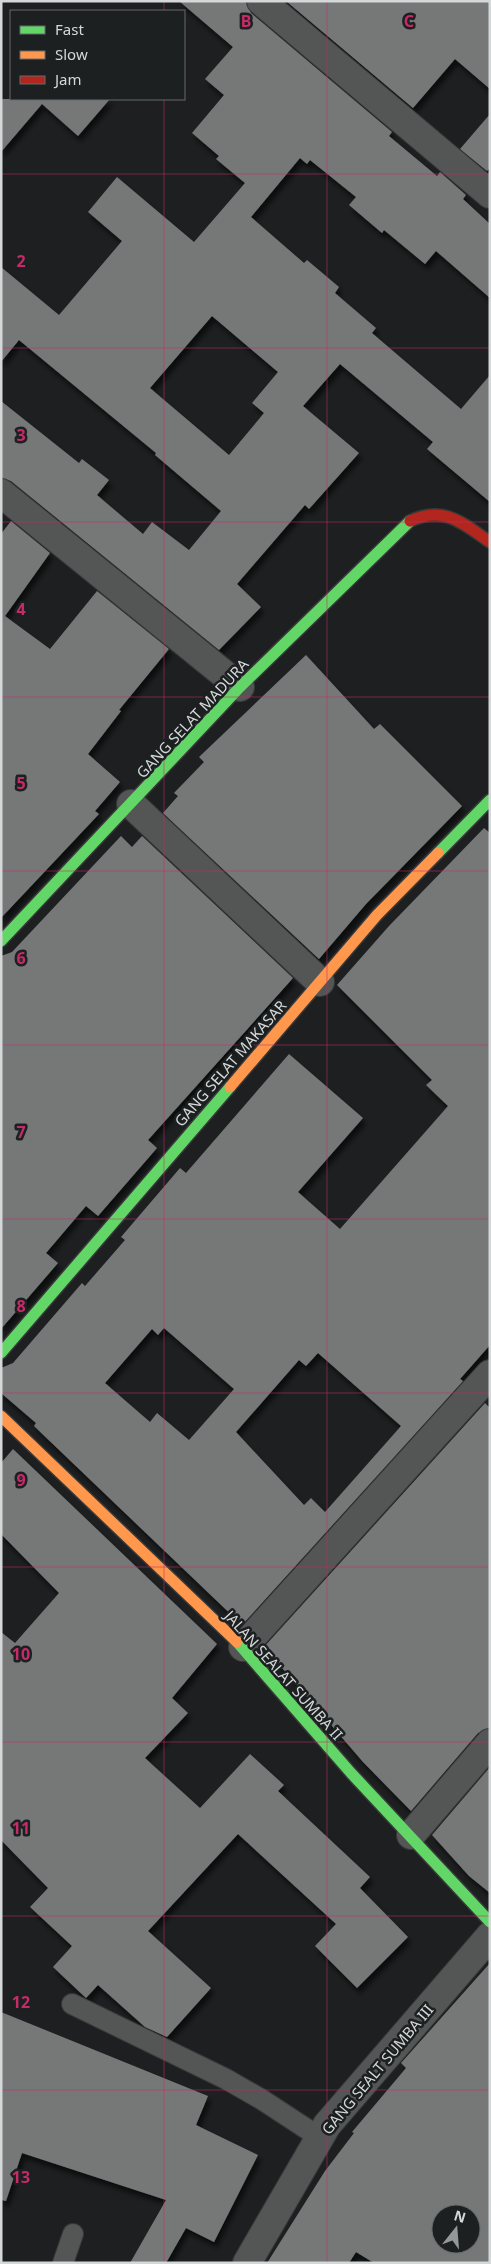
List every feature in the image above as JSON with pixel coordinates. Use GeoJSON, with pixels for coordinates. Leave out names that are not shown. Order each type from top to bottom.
{"type":"FeatureCollection","features":[{"type":"Feature","properties":{"kind":"street"},"geometry":{"type":"LineString","coordinates":[[261,1],[490,194]]}},
{"type":"Feature","properties":{"kind":"street"},"geometry":{"type":"LineString","coordinates":[[1,493],[240,687]]}},
{"type":"Feature","properties":{"kind":"street","name":"GANG SELAT MADURA"},"geometry":{"type":"LineString","coordinates":[[1,941],[240,687],[409,521],[422,513],[441,512],[490,542]]}},
{"type":"Feature","properties":{"kind":"street","name":"GANG SELAT MAKASAR"},"geometry":{"type":"LineString","coordinates":[[1,1353],[377,915],[490,800]]}},
{"type":"Feature","properties":{"kind":"street"},"geometry":{"type":"LineString","coordinates":[[131,804],[320,982]]}},
{"type":"Feature","properties":{"kind":"street"},"geometry":{"type":"LineString","coordinates":[[244,1647],[490,1374]]}},
{"type":"Feature","properties":{"kind":"street","name":"JALAN SEALAT SUMBA II"},"geometry":{"type":"LineString","coordinates":[[1,1416],[244,1647],[351,1773],[411,1835],[490,1922]]}},
{"type":"Feature","properties":{"kind":"street"},"geometry":{"type":"LineString","coordinates":[[411,1835],[490,1744]]}},
{"type":"Feature","properties":{"kind":"street","name":"GANG SEALT SUMBA III"},"geometry":{"type":"LineString","coordinates":[[248,2263],[319,2137],[490,1936]]}},
{"type":"Feature","properties":{"kind":"lane"},"geometry":{"type":"LineString","coordinates":[[72,2004],[183,2060],[226,2079],[261,2099],[319,2137]]}},
{"type":"Feature","properties":{"kind":"lane"},"geometry":{"type":"LineString","coordinates":[[63,2263],[73,2234]]}},
{"type":"Feature","properties":{"kind":"building"},"geometry":{"type":"Polygon","coordinates":[[[179,1],[246,1],[251,13],[392,132],[389,136],[437,176],[440,172],[466,195],[463,199],[490,224],[490,298],[436,251],[425,264],[384,230],[382,233],[349,205],[356,197],[310,160],[307,164],[300,158],[251,217],[304,263],[307,260],[339,287],[335,293],[376,328],[372,333],[461,409],[490,375],[490,502],[427,449],[433,442],[340,364],[303,406],[359,453],[309,509],[305,505],[237,584],[261,607],[219,650],[11,481],[1,478],[1,401],[79,463],[82,459],[109,480],[97,495],[143,534],[152,522],[189,550],[221,511],[155,455],[156,453],[19,340],[1,362],[1,267],[59,315],[122,241],[88,212],[117,177],[194,242],[245,183],[216,159],[219,156],[192,133],[224,95],[205,79],[233,47],[179,1]],[[212,316],[150,388],[229,455],[264,413],[252,403],[278,372],[212,316]]]}},
{"type":"Feature","properties":{"kind":"building"},"geometry":{"type":"Polygon","coordinates":[[[286,1],[490,1],[490,89],[455,59],[413,108],[286,1]]]}},
{"type":"Feature","properties":{"kind":"building"},"geometry":{"type":"Polygon","coordinates":[[[1,99],[109,100],[78,136],[42,104],[1,152],[1,99]]]}},
{"type":"Feature","properties":{"kind":"building"},"geometry":{"type":"Polygon","coordinates":[[[490,114],[490,168],[487,171],[460,149],[490,114]]]}},
{"type":"Feature","properties":{"kind":"building"},"geometry":{"type":"Polygon","coordinates":[[[11,521],[50,553],[5,616],[50,649],[97,591],[169,649],[119,710],[121,711],[88,754],[120,782],[95,811],[99,814],[1,918],[1,534],[11,521]]]}},
{"type":"Feature","properties":{"kind":"building"},"geometry":{"type":"Polygon","coordinates":[[[306,655],[374,729],[380,724],[462,806],[366,904],[319,959],[163,813],[178,796],[174,793],[204,762],[199,757],[306,655]]]}},
{"type":"Feature","properties":{"kind":"building"},"geometry":{"type":"Polygon","coordinates":[[[484,828],[490,833],[490,1345],[460,1379],[463,1381],[242,1625],[34,1426],[36,1423],[1,1393],[1,1368],[13,1363],[82,1283],[85,1286],[125,1240],[121,1237],[180,1168],[186,1173],[289,1054],[363,1118],[298,1192],[340,1229],[448,1106],[426,1085],[432,1080],[337,985],[389,926],[484,828]],[[164,1328],[158,1335],[152,1329],[105,1383],[150,1422],[157,1413],[189,1440],[234,1389],[164,1328]],[[318,1353],[306,1366],[299,1360],[236,1432],[304,1505],[311,1498],[325,1512],[401,1426],[318,1353]]]}},
{"type":"Feature","properties":{"kind":"building"},"geometry":{"type":"Polygon","coordinates":[[[121,836],[132,847],[142,836],[293,978],[148,1140],[157,1148],[98,1216],[86,1206],[46,1253],[58,1263],[1,1329],[1,956],[12,952],[121,836]]]}},
{"type":"Feature","properties":{"kind":"building"},"geometry":{"type":"Polygon","coordinates":[[[485,1403],[490,1408],[490,1728],[478,1733],[411,1811],[363,1762],[264,1647],[485,1403]]]}},
{"type":"Feature","properties":{"kind":"building"},"geometry":{"type":"Polygon","coordinates":[[[13,1449],[217,1644],[172,1698],[188,1713],[145,1758],[200,1808],[250,1754],[284,1785],[278,1791],[370,1877],[360,1888],[408,1937],[357,1988],[315,1946],[336,1924],[238,1834],[148,1931],[211,1988],[167,2037],[145,2027],[98,1985],[86,1998],[53,1967],[72,1946],[30,1907],[48,1888],[1,1840],[1,1632],[15,1643],[59,1593],[1,1534],[1,1463],[13,1449]]]}},
{"type":"Feature","properties":{"kind":"building"},"geometry":{"type":"Polygon","coordinates":[[[490,1767],[490,1893],[469,1876],[432,1835],[490,1767]]]}},
{"type":"Feature","properties":{"kind":"building"},"geometry":{"type":"Polygon","coordinates":[[[490,1963],[490,2263],[374,2263],[356,2252],[349,2263],[267,2263],[325,2171],[354,2133],[352,2132],[406,2068],[401,2063],[490,1963]]]}},
{"type":"Feature","properties":{"kind":"building"},"geometry":{"type":"Polygon","coordinates":[[[1,2012],[208,2096],[196,2125],[258,2155],[214,2242],[186,2228],[166,2263],[130,2263],[166,2200],[22,2153],[6,2201],[1,2200],[1,2012]]]}},
{"type":"Feature","properties":{"kind":"traffic: fast"},"geometry":{"type":"LineString","coordinates":[[1,941],[240,687],[410,521]]}},
{"type":"Feature","properties":{"kind":"traffic: fast"},"geometry":{"type":"LineString","coordinates":[[438,853],[490,800]]}},
{"type":"Feature","properties":{"kind":"traffic: fast"},"geometry":{"type":"LineString","coordinates":[[1,1353],[230,1087]]}},
{"type":"Feature","properties":{"kind":"traffic: fast"},"geometry":{"type":"LineString","coordinates":[[237,1642],[351,1773],[490,1922]]}},
{"type":"Feature","properties":{"kind":"traffic: slow"},"geometry":{"type":"LineString","coordinates":[[230,1087],[377,915],[438,853]]}},
{"type":"Feature","properties":{"kind":"traffic: slow"},"geometry":{"type":"LineString","coordinates":[[1,1416],[237,1642]]}},
{"type":"Feature","properties":{"kind":"traffic: jam"},"geometry":{"type":"LineString","coordinates":[[410,521],[433,515],[452,518],[490,542]]}}]}
